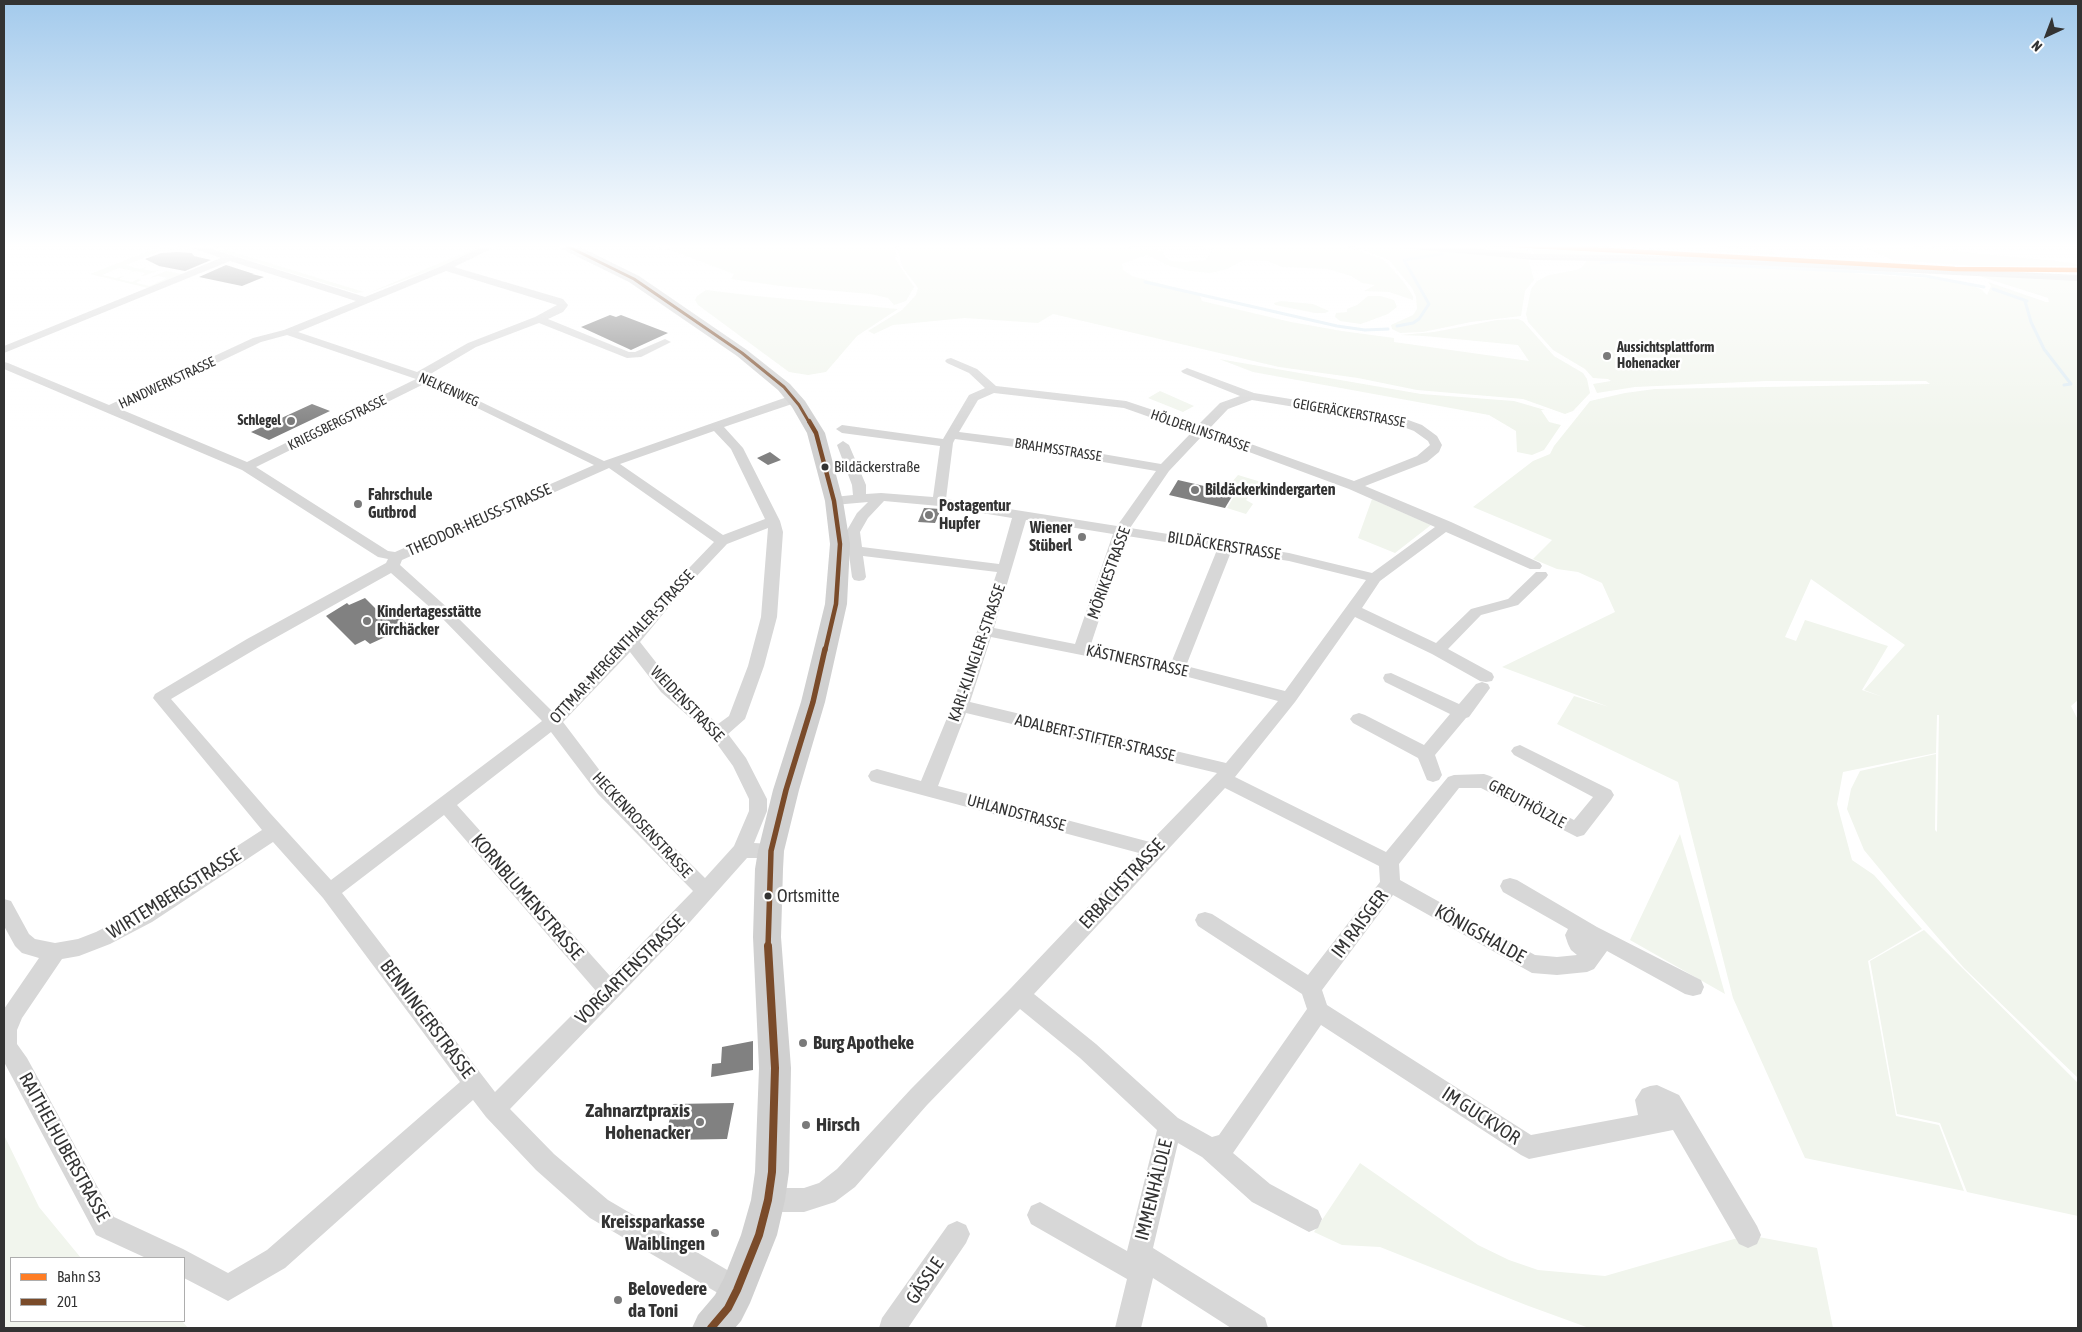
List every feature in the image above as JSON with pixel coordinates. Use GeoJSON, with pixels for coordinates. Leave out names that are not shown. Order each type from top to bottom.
{"type":"FeatureCollection","features":[{"type":"Feature","properties":{"kind":"street"},"geometry":{"type":"LineString","coordinates":[[4,350],[109,307]]}},
{"type":"Feature","properties":{"kind":"street","name":"HANDWERKSTRASSE"},"geometry":{"type":"LineString","coordinates":[[110,409],[257,340],[288,332],[348,307]]}},
{"type":"Feature","properties":{"kind":"street","name":"KRIEGSBERGSTRASSE"},"geometry":{"type":"LineString","coordinates":[[248,467],[422,378],[472,345],[539,319],[561,307]]}},
{"type":"Feature","properties":{"kind":"street"},"geometry":{"type":"LineString","coordinates":[[675,307],[770,374],[794,399],[816,433],[834,501],[840,544],[836,604],[813,702],[790,774],[771,852],[767,937],[775,1068],[772,1172],[768,1200],[759,1235],[729,1314]]}},
{"type":"Feature","properties":{"kind":"street"},"geometry":{"type":"LineString","coordinates":[[539,319],[627,355],[637,355],[665,342]]}},
{"type":"Feature","properties":{"kind":"street","name":"NELKENWEG"},"geometry":{"type":"LineString","coordinates":[[288,332],[422,378],[607,464],[722,541]]}},
{"type":"Feature","properties":{"kind":"street"},"geometry":{"type":"LineString","coordinates":[[938,502],[949,439],[973,398],[993,389],[973,371],[950,361]]}},
{"type":"Feature","properties":{"kind":"street"},"geometry":{"type":"LineString","coordinates":[[4,365],[110,409]]}},
{"type":"Feature","properties":{"kind":"street","name":"GEIGERÄCKERSTRASSE"},"geometry":{"type":"LineString","coordinates":[[1187,371],[1251,396],[1396,420],[1418,428],[1434,439],[1436,444],[1434,449],[1422,459],[1354,486]]}},
{"type":"Feature","properties":{"kind":"street","name":"HÖLDERLINSTRASSE"},"geometry":{"type":"LineString","coordinates":[[993,389],[1126,405],[1354,486],[1446,525]]}},
{"type":"Feature","properties":{"kind":"street","name":"GEIGERÄCKERSTRASSE"},"geometry":{"type":"LineString","coordinates":[[1200,430],[1224,406],[1251,396]]}},
{"type":"Feature","properties":{"kind":"street","name":"THEODOR-HEUSS-STRASSE"},"geometry":{"type":"LineString","coordinates":[[160,698],[394,562],[607,464],[794,399]]}},
{"type":"Feature","properties":{"kind":"street","name":"HANDWERKSTRASSE"},"geometry":{"type":"LineString","coordinates":[[110,409],[248,467],[394,562]]}},
{"type":"Feature","properties":{"kind":"street"},"geometry":{"type":"LineString","coordinates":[[716,426],[737,448],[773,521],[776,532],[766,625],[756,666],[736,719],[718,733]]}},
{"type":"Feature","properties":{"kind":"street","name":"BRAHMSSTRASSE"},"geometry":{"type":"LineString","coordinates":[[842,428],[949,439],[1015,443],[1164,468]]}},
{"type":"Feature","properties":{"kind":"street","name":"MÖRIKESTRASSE"},"geometry":{"type":"LineString","coordinates":[[1081,649],[1122,530],[1164,468],[1200,430]]}},
{"type":"Feature","properties":{"kind":"street"},"geometry":{"type":"LineString","coordinates":[[843,445],[859,485],[860,498]]}},
{"type":"Feature","properties":{"kind":"street"},"geometry":{"type":"LineString","coordinates":[[859,577],[854,532],[862,516],[881,497]]}},
{"type":"Feature","properties":{"kind":"street","name":"BILDÄCKERSTRASSE"},"geometry":{"type":"LineString","coordinates":[[834,501],[881,497],[938,502],[1289,557],[1374,578]]}},
{"type":"Feature","properties":{"kind":"street","name":"KARL-KLINGLER-STRASSE"},"geometry":{"type":"LineString","coordinates":[[928,790],[960,706],[1005,569],[1020,515]]}},
{"type":"Feature","properties":{"kind":"street","name":"OTTMAR-MERGENTHALER-STRASSE"},"geometry":{"type":"LineString","coordinates":[[330,892],[553,722],[631,642],[672,594],[722,541],[773,521]]}},
{"type":"Feature","properties":{"kind":"street"},"geometry":{"type":"LineString","coordinates":[[1438,650],[1476,612],[1513,602],[1538,570],[1446,525]]}},
{"type":"Feature","properties":{"kind":"street","name":"ERBACHSTRASSE"},"geometry":{"type":"LineString","coordinates":[[768,1200],[804,1200],[826,1193],[846,1178],[919,1097],[1019,995],[1227,774],[1289,698],[1374,578],[1446,525]]}},
{"type":"Feature","properties":{"kind":"street"},"geometry":{"type":"LineString","coordinates":[[1177,669],[1226,548]]}},
{"type":"Feature","properties":{"kind":"street"},"geometry":{"type":"LineString","coordinates":[[856,551],[1005,569]]}},
{"type":"Feature","properties":{"kind":"street","name":"HECKENROSENSTRASSE"},"geometry":{"type":"LineString","coordinates":[[394,562],[553,722],[604,789],[705,891]]}},
{"type":"Feature","properties":{"kind":"street"},"geometry":{"type":"LineString","coordinates":[[1352,609],[1438,650],[1484,683],[1463,712],[1426,754]]}},
{"type":"Feature","properties":{"kind":"street","name":"KÄSTNERSTRASSE"},"geometry":{"type":"LineString","coordinates":[[985,631],[1177,669],[1289,698]]}},
{"type":"Feature","properties":{"kind":"street","name":"WEIDENSTRASSE"},"geometry":{"type":"LineString","coordinates":[[631,642],[667,688],[718,733],[740,763],[758,799],[758,811],[742,850]]}},
{"type":"Feature","properties":{"kind":"street"},"geometry":{"type":"LineString","coordinates":[[1391,678],[1463,712]]}},
{"type":"Feature","properties":{"kind":"street","name":"BENNINGERSTRASSE"},"geometry":{"type":"LineString","coordinates":[[160,698],[330,892],[494,1109],[545,1162],[729,1314]]}},
{"type":"Feature","properties":{"kind":"street","name":"ADALBERT-STIFTER-STRASSE"},"geometry":{"type":"LineString","coordinates":[[960,706],[1227,774]]}},
{"type":"Feature","properties":{"kind":"street"},"geometry":{"type":"LineString","coordinates":[[1227,774],[1389,862],[1446,781],[1426,754],[1359,719]]}},
{"type":"Feature","properties":{"kind":"street","name":"GREUTHÖLZLE"},"geometry":{"type":"LineString","coordinates":[[1446,781],[1484,781],[1578,830],[1605,795],[1520,751]]}},
{"type":"Feature","properties":{"kind":"street","name":"UHLANDSTRASSE"},"geometry":{"type":"LineString","coordinates":[[877,776],[1154,850]]}},
{"type":"Feature","properties":{"kind":"street","name":"KORNBLUMENSTRASSE"},"geometry":{"type":"LineString","coordinates":[[446,804],[609,990]]}},
{"type":"Feature","properties":{"kind":"street","name":"WIRTEMBERGSTRASSE"},"geometry":{"type":"LineString","coordinates":[[4,907],[22,940],[28,947],[55,952],[79,947],[103,938],[145,916],[275,831]]}},
{"type":"Feature","properties":{"kind":"street"},"geometry":{"type":"LineString","coordinates":[[742,850],[771,852]]}},
{"type":"Feature","properties":{"kind":"street","name":"VORGARTENSTRASSE"},"geometry":{"type":"LineString","coordinates":[[494,1109],[675,925],[742,850]]}},
{"type":"Feature","properties":{"kind":"street","name":"IM RAISGER"},"geometry":{"type":"LineString","coordinates":[[1311,988],[1390,884],[1389,862]]}},
{"type":"Feature","properties":{"kind":"street","name":"KÖNIGSHALDE"},"geometry":{"type":"LineString","coordinates":[[1390,884],[1532,964],[1557,966],[1587,963],[1594,938]]}},
{"type":"Feature","properties":{"kind":"street"},"geometry":{"type":"LineString","coordinates":[[1510,886],[1594,938],[1693,987]]}},
{"type":"Feature","properties":{"kind":"street"},"geometry":{"type":"LineString","coordinates":[[1205,920],[1311,988],[1318,1011],[1227,1144],[1210,1149]]}},
{"type":"Feature","properties":{"kind":"street","name":"RAITHELHUBERSTRASSE"},"geometry":{"type":"LineString","coordinates":[[55,952],[13,1013],[6,1030],[6,1046],[24,1074],[105,1226],[172,1257]]}},
{"type":"Feature","properties":{"kind":"street"},"geometry":{"type":"LineString","coordinates":[[1019,995],[1088,1052],[1170,1126],[1210,1149],[1261,1193],[1309,1218]]}},
{"type":"Feature","properties":{"kind":"street","name":"IM GUCKVOR"},"geometry":{"type":"LineString","coordinates":[[1318,1011],[1529,1147],[1669,1115],[1748,1235]]}},
{"type":"Feature","properties":{"kind":"street"},"geometry":{"type":"LineString","coordinates":[[185,1265],[228,1288],[276,1258],[476,1083]]}},
{"type":"Feature","properties":{"kind":"street","name":"IMMENHÄLDLE"},"geometry":{"type":"LineString","coordinates":[[1128,1328],[1170,1126]]}},
{"type":"Feature","properties":{"kind":"street","name":"IMMENHÄLDLE"},"geometry":{"type":"LineString","coordinates":[[1040,1215],[1140,1264],[1255,1328]]}},
{"type":"Feature","properties":{"kind":"street","name":"GÄSSLE"},"geometry":{"type":"LineString","coordinates":[[892,1328],[957,1234]]}},
{"type":"Feature","properties":{"kind":"shaded area"},"geometry":{"type":"Polygon","coordinates":[[[701,307],[878,307],[898,309],[857,336],[826,372],[808,375],[789,372],[701,307]]]}},
{"type":"Feature","properties":{"kind":"shaded area"},"geometry":{"type":"Polygon","coordinates":[[[905,307],[1228,307],[1291,322],[1394,338],[1394,342],[1529,361],[1518,345],[1400,335],[1434,332],[1497,320],[1518,319],[1523,321],[1554,356],[1583,373],[1587,379],[1590,393],[1573,411],[1565,414],[1523,399],[1417,390],[1358,378],[1279,367],[1053,314],[1038,323],[965,318],[893,325],[874,334],[868,331],[905,307]]]}},
{"type":"Feature","properties":{"kind":"shaded area"},"geometry":{"type":"Polygon","coordinates":[[[1286,307],[1320,307],[1329,311],[1315,313],[1286,307]]]}},
{"type":"Feature","properties":{"kind":"shaded area"},"geometry":{"type":"Polygon","coordinates":[[[1352,307],[1397,307],[1388,314],[1361,324],[1340,321],[1335,317],[1336,313],[1347,312],[1347,309],[1352,307]]]}},
{"type":"Feature","properties":{"kind":"shaded area"},"geometry":{"type":"Polygon","coordinates":[[[1417,307],[1522,307],[1521,316],[1471,322],[1423,332],[1400,333],[1392,329],[1391,325],[1413,315],[1417,307]]]}},
{"type":"Feature","properties":{"kind":"shaded area"},"geometry":{"type":"Polygon","coordinates":[[[1527,307],[2078,307],[2078,700],[2071,706],[2078,720],[2078,1078],[1964,968],[1902,896],[1864,850],[1847,809],[1851,789],[1860,771],[1936,754],[1935,830],[1937,832],[1939,715],[1937,715],[1936,753],[1843,772],[1837,804],[1852,860],[1874,875],[1922,929],[1868,961],[1896,1116],[1939,1125],[1964,1191],[1805,1158],[1733,998],[1678,782],[1557,724],[1574,696],[1609,707],[1502,667],[1615,612],[1602,583],[1578,572],[1557,569],[1533,559],[1552,540],[1473,507],[1533,461],[1550,454],[1554,446],[1590,401],[1625,393],[1655,389],[1930,384],[1926,381],[1766,381],[1635,387],[1597,393],[1593,384],[1611,381],[1593,378],[1585,369],[1553,350],[1528,322],[1526,314],[1527,307]],[[1811,579],[1785,637],[1796,641],[1805,620],[1888,646],[1862,690],[1883,697],[1864,690],[1905,645],[1811,579]]]}},
{"type":"Feature","properties":{"kind":"shaded area"},"geometry":{"type":"Polygon","coordinates":[[[1219,359],[1421,394],[1514,401],[1545,410],[1541,410],[1549,422],[1561,425],[1544,450],[1532,455],[1517,452],[1516,431],[1489,415],[1253,372],[1219,359]]]}},
{"type":"Feature","properties":{"kind":"shaded area"},"geometry":{"type":"Polygon","coordinates":[[[1160,391],[1194,406],[1183,412],[1148,398],[1160,391]]]}},
{"type":"Feature","properties":{"kind":"shaded area"},"geometry":{"type":"Polygon","coordinates":[[[1238,475],[1261,482],[1246,500],[1253,504],[1246,514],[1227,508],[1236,493],[1225,490],[1238,475]]]}},
{"type":"Feature","properties":{"kind":"shaded area"},"geometry":{"type":"Polygon","coordinates":[[[1372,499],[1431,525],[1395,553],[1358,538],[1372,499]]]}},
{"type":"Feature","properties":{"kind":"shaded area"},"geometry":{"type":"Polygon","coordinates":[[[1680,834],[1725,994],[1630,940],[1680,834]]]}},
{"type":"Feature","properties":{"kind":"shaded area"},"geometry":{"type":"Polygon","coordinates":[[[1924,930],[2078,1083],[2078,1216],[1967,1192],[1940,1123],[1897,1114],[1870,961],[1924,930]]]}},
{"type":"Feature","properties":{"kind":"shaded area"},"geometry":{"type":"Polygon","coordinates":[[[4,1135],[39,1207],[80,1257],[10,1257],[10,1322],[183,1322],[188,1328],[4,1328],[4,1135]]]}},
{"type":"Feature","properties":{"kind":"shaded area"},"geometry":{"type":"Polygon","coordinates":[[[1360,1163],[1478,1245],[1509,1260],[1538,1270],[1605,1276],[1748,1235],[1817,1248],[1833,1328],[1589,1328],[1380,1247],[1342,1245],[1314,1232],[1360,1163]]]}},
{"type":"Feature","properties":{"kind":"building"},"geometry":{"type":"Polygon","coordinates":[[[610,315],[616,317],[621,315],[668,333],[631,350],[581,327],[610,315]]]}},
{"type":"Feature","properties":{"kind":"building","name":"Schlegel"},"geometry":{"type":"Polygon","coordinates":[[[312,404],[330,411],[269,440],[251,432],[312,404]]]}},
{"type":"Feature","properties":{"kind":"building"},"geometry":{"type":"Polygon","coordinates":[[[770,452],[781,460],[768,465],[757,458],[770,452]]]}},
{"type":"Feature","properties":{"kind":"building","name":"Bildäckerkindergarten"},"geometry":{"type":"Polygon","coordinates":[[[1178,480],[1234,493],[1225,508],[1169,495],[1178,480]]]}},
{"type":"Feature","properties":{"kind":"building","name":"Postagentur Hupfer"},"geometry":{"type":"Polygon","coordinates":[[[924,508],[941,509],[935,523],[918,522],[924,508]]]}},
{"type":"Feature","properties":{"kind":"building","name":"Kindertagesstätte Kirchäcker"},"geometry":{"type":"Polygon","coordinates":[[[365,598],[381,614],[392,609],[409,626],[370,644],[365,640],[355,645],[326,616],[347,603],[349,605],[365,598]]]}},
{"type":"Feature","properties":{"kind":"building"},"geometry":{"type":"Polygon","coordinates":[[[753,1041],[753,1070],[711,1077],[712,1064],[721,1063],[722,1047],[753,1041]]]}},
{"type":"Feature","properties":{"kind":"building","name":"Zahnarztpraxis Hohenacker"},"geometry":{"type":"Polygon","coordinates":[[[734,1103],[727,1139],[665,1140],[673,1104],[734,1103]]]}},
{"type":"Feature","properties":{"kind":"waterway"},"geometry":{"type":"LineString","coordinates":[[1255,307],[1337,326],[1365,330],[1388,329]]}},
{"type":"Feature","properties":{"kind":"waterway"},"geometry":{"type":"LineString","coordinates":[[1397,326],[1413,323],[1419,319],[1427,307]]}},
{"type":"Feature","properties":{"kind":"waterway"},"geometry":{"type":"LineString","coordinates":[[2027,307],[2031,322],[2044,349],[2071,384],[2064,385]]}},
{"type":"Feature","properties":{"kind":"transit line","name":"201"},"geometry":{"type":"LineString","coordinates":[[675,307],[742,353],[784,387],[799,405],[816,433],[834,501],[840,544],[836,604],[813,702],[786,790],[771,851],[769,869],[767,937],[775,1068],[772,1172],[768,1200],[759,1235],[737,1290],[728,1308],[711,1328]]}},
{"type":"Feature","properties":{"kind":"place","name":"Aussichtsplattform Hohenacker"},"geometry":{"type":"Point","coordinates":[1607,356]}},
{"type":"Feature","properties":{"kind":"place","name":"Schlegel"},"geometry":{"type":"Point","coordinates":[291,421]}},
{"type":"Feature","properties":{"kind":"place","name":"Bildäckerstraße"},"geometry":{"type":"Point","coordinates":[825,467]}},
{"type":"Feature","properties":{"kind":"place","name":"Bildäckerkindergarten"},"geometry":{"type":"Point","coordinates":[1195,490]}},
{"type":"Feature","properties":{"kind":"place","name":"Fahrschule Gutbrod"},"geometry":{"type":"Point","coordinates":[358,504]}},
{"type":"Feature","properties":{"kind":"place","name":"Postagentur Hupfer"},"geometry":{"type":"Point","coordinates":[929,515]}},
{"type":"Feature","properties":{"kind":"place","name":"Wiener Stüberl"},"geometry":{"type":"Point","coordinates":[1082,537]}},
{"type":"Feature","properties":{"kind":"place","name":"Kindertagesstätte Kirchäcker"},"geometry":{"type":"Point","coordinates":[367,621]}},
{"type":"Feature","properties":{"kind":"place","name":"Ortsmitte"},"geometry":{"type":"Point","coordinates":[768,896]}},
{"type":"Feature","properties":{"kind":"place","name":"Burg Apotheke"},"geometry":{"type":"Point","coordinates":[803,1043]}},
{"type":"Feature","properties":{"kind":"place","name":"Zahnarztpraxis Hohenacker"},"geometry":{"type":"Point","coordinates":[700,1122]}},
{"type":"Feature","properties":{"kind":"place","name":"Hirsch"},"geometry":{"type":"Point","coordinates":[806,1125]}},
{"type":"Feature","properties":{"kind":"place","name":"Kreissparkasse Waiblingen"},"geometry":{"type":"Point","coordinates":[715,1233]}},
{"type":"Feature","properties":{"kind":"place","name":"Belovedere da Toni"},"geometry":{"type":"Point","coordinates":[618,1300]}}]}
